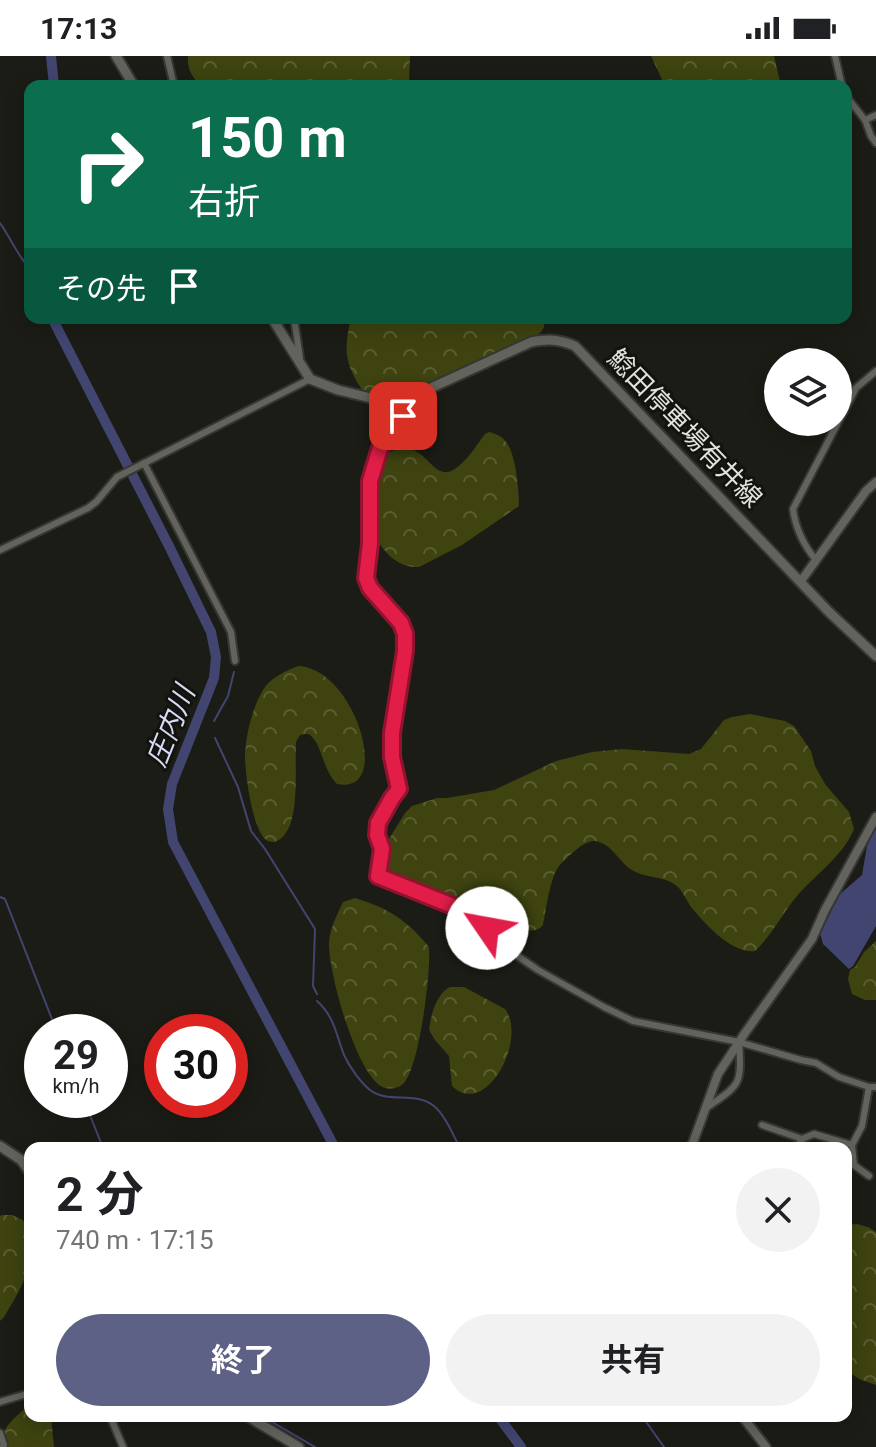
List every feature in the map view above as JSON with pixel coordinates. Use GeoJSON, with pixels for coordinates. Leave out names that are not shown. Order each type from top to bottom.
{"type":"FeatureCollection","features":[{"type":"Feature","properties":{"kind":"main road"},"geometry":{"type":"LineString","coordinates":[[116,56],[130,80]]}},
{"type":"Feature","properties":{"kind":"main road"},"geometry":{"type":"LineString","coordinates":[[276,324],[310,379],[338,390],[394,401]]}},
{"type":"Feature","properties":{"kind":"main road","name":"鯰田停車場有井線"},"geometry":{"type":"LineString","coordinates":[[394,401],[409,398],[531,342],[548,339],[575,346],[829,612],[876,656]]}},
{"type":"Feature","properties":{"kind":"main road"},"geometry":{"type":"LineString","coordinates":[[0,1146],[24,1164]]}},
{"type":"Feature","properties":{"kind":"main road"},"geometry":{"type":"LineString","coordinates":[[257,1422],[299,1447]]}},
{"type":"Feature","properties":{"kind":"street"},"geometry":{"type":"LineString","coordinates":[[167,56],[173,80]]}},
{"type":"Feature","properties":{"kind":"street"},"geometry":{"type":"LineString","coordinates":[[835,56],[841,80]]}},
{"type":"Feature","properties":{"kind":"street"},"geometry":{"type":"LineString","coordinates":[[852,104],[865,120],[876,143]]}},
{"type":"Feature","properties":{"kind":"street"},"geometry":{"type":"LineString","coordinates":[[865,120],[876,115]]}},
{"type":"Feature","properties":{"kind":"street"},"geometry":{"type":"LineString","coordinates":[[295,324],[302,366]]}},
{"type":"Feature","properties":{"kind":"street"},"geometry":{"type":"LineString","coordinates":[[816,560],[794,523],[793,509],[856,388],[876,371]]}},
{"type":"Feature","properties":{"kind":"street"},"geometry":{"type":"LineString","coordinates":[[0,550],[88,508],[117,477],[310,379]]}},
{"type":"Feature","properties":{"kind":"street"},"geometry":{"type":"LineString","coordinates":[[394,401],[403,416],[380,448],[370,481],[370,544],[366,578],[370,588],[401,623],[406,638],[392,733],[392,757],[399,789],[378,823],[377,835],[382,849],[378,876],[463,911],[538,970],[633,1021],[739,1042],[816,1063],[839,1077],[873,1087],[862,1126],[852,1145],[854,1165],[869,1176]]}},
{"type":"Feature","properties":{"kind":"street"},"geometry":{"type":"LineString","coordinates":[[143,463],[231,632],[235,661]]}},
{"type":"Feature","properties":{"kind":"street"},"geometry":{"type":"LineString","coordinates":[[801,581],[866,491],[876,482]]}},
{"type":"Feature","properties":{"kind":"street"},"geometry":{"type":"LineString","coordinates":[[693,1142],[718,1074],[812,939],[876,817]]}},
{"type":"Feature","properties":{"kind":"street"},"geometry":{"type":"LineString","coordinates":[[705,1109],[733,1089],[738,1081],[741,1069],[739,1042]]}},
{"type":"Feature","properties":{"kind":"street"},"geometry":{"type":"LineString","coordinates":[[762,1125],[802,1139]]}},
{"type":"Feature","properties":{"kind":"street"},"geometry":{"type":"LineString","coordinates":[[800,1142],[814,1134],[842,1142]]}},
{"type":"Feature","properties":{"kind":"street"},"geometry":{"type":"LineString","coordinates":[[0,1402],[24,1395]]}},
{"type":"Feature","properties":{"kind":"street"},"geometry":{"type":"LineString","coordinates":[[113,1422],[123,1447]]}},
{"type":"Feature","properties":{"kind":"street"},"geometry":{"type":"LineString","coordinates":[[747,1422],[766,1447]]}},
{"type":"Feature","properties":{"kind":"street"},"geometry":{"type":"LineString","coordinates":[[0,1433],[2,1447]]}},
{"type":"Feature","properties":{"kind":"green space"},"geometry":{"type":"Polygon","coordinates":[[[188,56],[410,56],[409,80],[196,80],[188,65],[188,56]]]}},
{"type":"Feature","properties":{"kind":"green space"},"geometry":{"type":"Polygon","coordinates":[[[651,56],[774,56],[780,80],[662,80],[651,56]]]}},
{"type":"Feature","properties":{"kind":"green space"},"geometry":{"type":"Polygon","coordinates":[[[350,324],[544,324],[541,332],[515,353],[443,384],[389,399],[364,393],[349,365],[347,340],[350,324]]]}},
{"type":"Feature","properties":{"kind":"green space"},"geometry":{"type":"Polygon","coordinates":[[[489,432],[503,438],[512,455],[519,506],[462,545],[419,567],[402,564],[388,554],[369,520],[366,500],[368,481],[375,465],[388,453],[402,448],[413,450],[443,472],[451,471],[489,432]]]}},
{"type":"Feature","properties":{"kind":"green space"},"geometry":{"type":"Polygon","coordinates":[[[298,666],[318,672],[336,687],[350,707],[365,752],[363,771],[354,782],[337,784],[311,735],[300,735],[296,742],[291,822],[278,841],[269,842],[256,823],[250,799],[245,764],[247,739],[256,705],[266,686],[278,675],[298,666]]]}},
{"type":"Feature","properties":{"kind":"green space"},"geometry":{"type":"Polygon","coordinates":[[[750,714],[785,721],[794,726],[811,751],[825,784],[849,812],[854,829],[843,848],[797,896],[755,951],[737,948],[711,929],[673,883],[632,870],[608,847],[596,841],[582,845],[559,866],[551,886],[543,925],[535,930],[525,930],[471,914],[439,895],[387,874],[389,839],[412,806],[437,798],[494,790],[556,761],[592,752],[622,749],[689,754],[701,749],[724,720],[750,714]]]}},
{"type":"Feature","properties":{"kind":"green space"},"geometry":{"type":"Polygon","coordinates":[[[355,898],[396,916],[429,947],[426,995],[416,1054],[406,1080],[394,1088],[385,1088],[375,1081],[364,1066],[346,1023],[333,976],[329,943],[331,932],[343,902],[355,898]]]}},
{"type":"Feature","properties":{"kind":"green space"},"geometry":{"type":"Polygon","coordinates":[[[876,941],[876,1000],[865,1000],[852,994],[848,979],[850,970],[876,941]]]}},
{"type":"Feature","properties":{"kind":"green space"},"geometry":{"type":"Polygon","coordinates":[[[450,987],[464,987],[505,1009],[511,1022],[511,1038],[500,1071],[490,1084],[478,1092],[465,1093],[452,1086],[449,1056],[429,1030],[438,1000],[450,987]]]}},
{"type":"Feature","properties":{"kind":"green space"},"geometry":{"type":"Polygon","coordinates":[[[12,1215],[24,1223],[24,1280],[0,1321],[0,1216],[12,1215]]]}},
{"type":"Feature","properties":{"kind":"green space"},"geometry":{"type":"Polygon","coordinates":[[[852,1224],[876,1232],[876,1385],[852,1374],[852,1224]]]}},
{"type":"Feature","properties":{"kind":"green space"},"geometry":{"type":"Polygon","coordinates":[[[24,1410],[24,1422],[52,1422],[54,1447],[0,1447],[3,1435],[24,1410]]]}},
{"type":"Feature","properties":{"kind":"water"},"geometry":{"type":"Polygon","coordinates":[[[876,824],[876,926],[849,969],[823,944],[820,933],[840,894],[862,875],[867,846],[876,824]]]}},
{"type":"Feature","properties":{"kind":"waterway","name":"庄内川"},"geometry":{"type":"LineString","coordinates":[[51,56],[53,80]]}},
{"type":"Feature","properties":{"kind":"waterway"},"geometry":{"type":"LineString","coordinates":[[0,223],[24,261]]}},
{"type":"Feature","properties":{"kind":"waterway","name":"庄内川"},"geometry":{"type":"LineString","coordinates":[[55,324],[211,632],[216,657],[214,678],[172,784],[168,809],[173,842],[332,1142]]}},
{"type":"Feature","properties":{"kind":"waterway"},"geometry":{"type":"LineString","coordinates":[[214,721],[228,696],[234,672]]}},
{"type":"Feature","properties":{"kind":"waterway"},"geometry":{"type":"LineString","coordinates":[[215,738],[238,787],[251,831],[315,929],[313,986],[317,994]]}},
{"type":"Feature","properties":{"kind":"waterway"},"geometry":{"type":"LineString","coordinates":[[0,897],[5,899],[50,1014]]}},
{"type":"Feature","properties":{"kind":"waterway"},"geometry":{"type":"LineString","coordinates":[[317,1001],[331,1019],[349,1064],[366,1087],[377,1094],[419,1099],[434,1106],[457,1142]]}},
{"type":"Feature","properties":{"kind":"waterway"},"geometry":{"type":"LineString","coordinates":[[91,1118],[101,1142]]}},
{"type":"Feature","properties":{"kind":"waterway"},"geometry":{"type":"LineString","coordinates":[[272,1422],[315,1447]]}},
{"type":"Feature","properties":{"kind":"waterway","name":"庄内川"},"geometry":{"type":"LineString","coordinates":[[502,1422],[521,1447]]}},
{"type":"Feature","properties":{"kind":"waterway"},"geometry":{"type":"LineString","coordinates":[[646,1422],[664,1447]]}},
{"type":"Feature","properties":{"kind":"waterway"},"geometry":{"type":"LineString","coordinates":[[741,1422],[746,1427]]}},
{"type":"Feature","properties":{"kind":"route"},"geometry":{"type":"LineString","coordinates":[[403,416],[380,448],[370,481],[370,544],[366,578],[370,588],[401,623],[406,638],[392,733],[392,757],[399,789],[376,830],[382,849],[378,876],[463,911],[487,928]]}}]}
